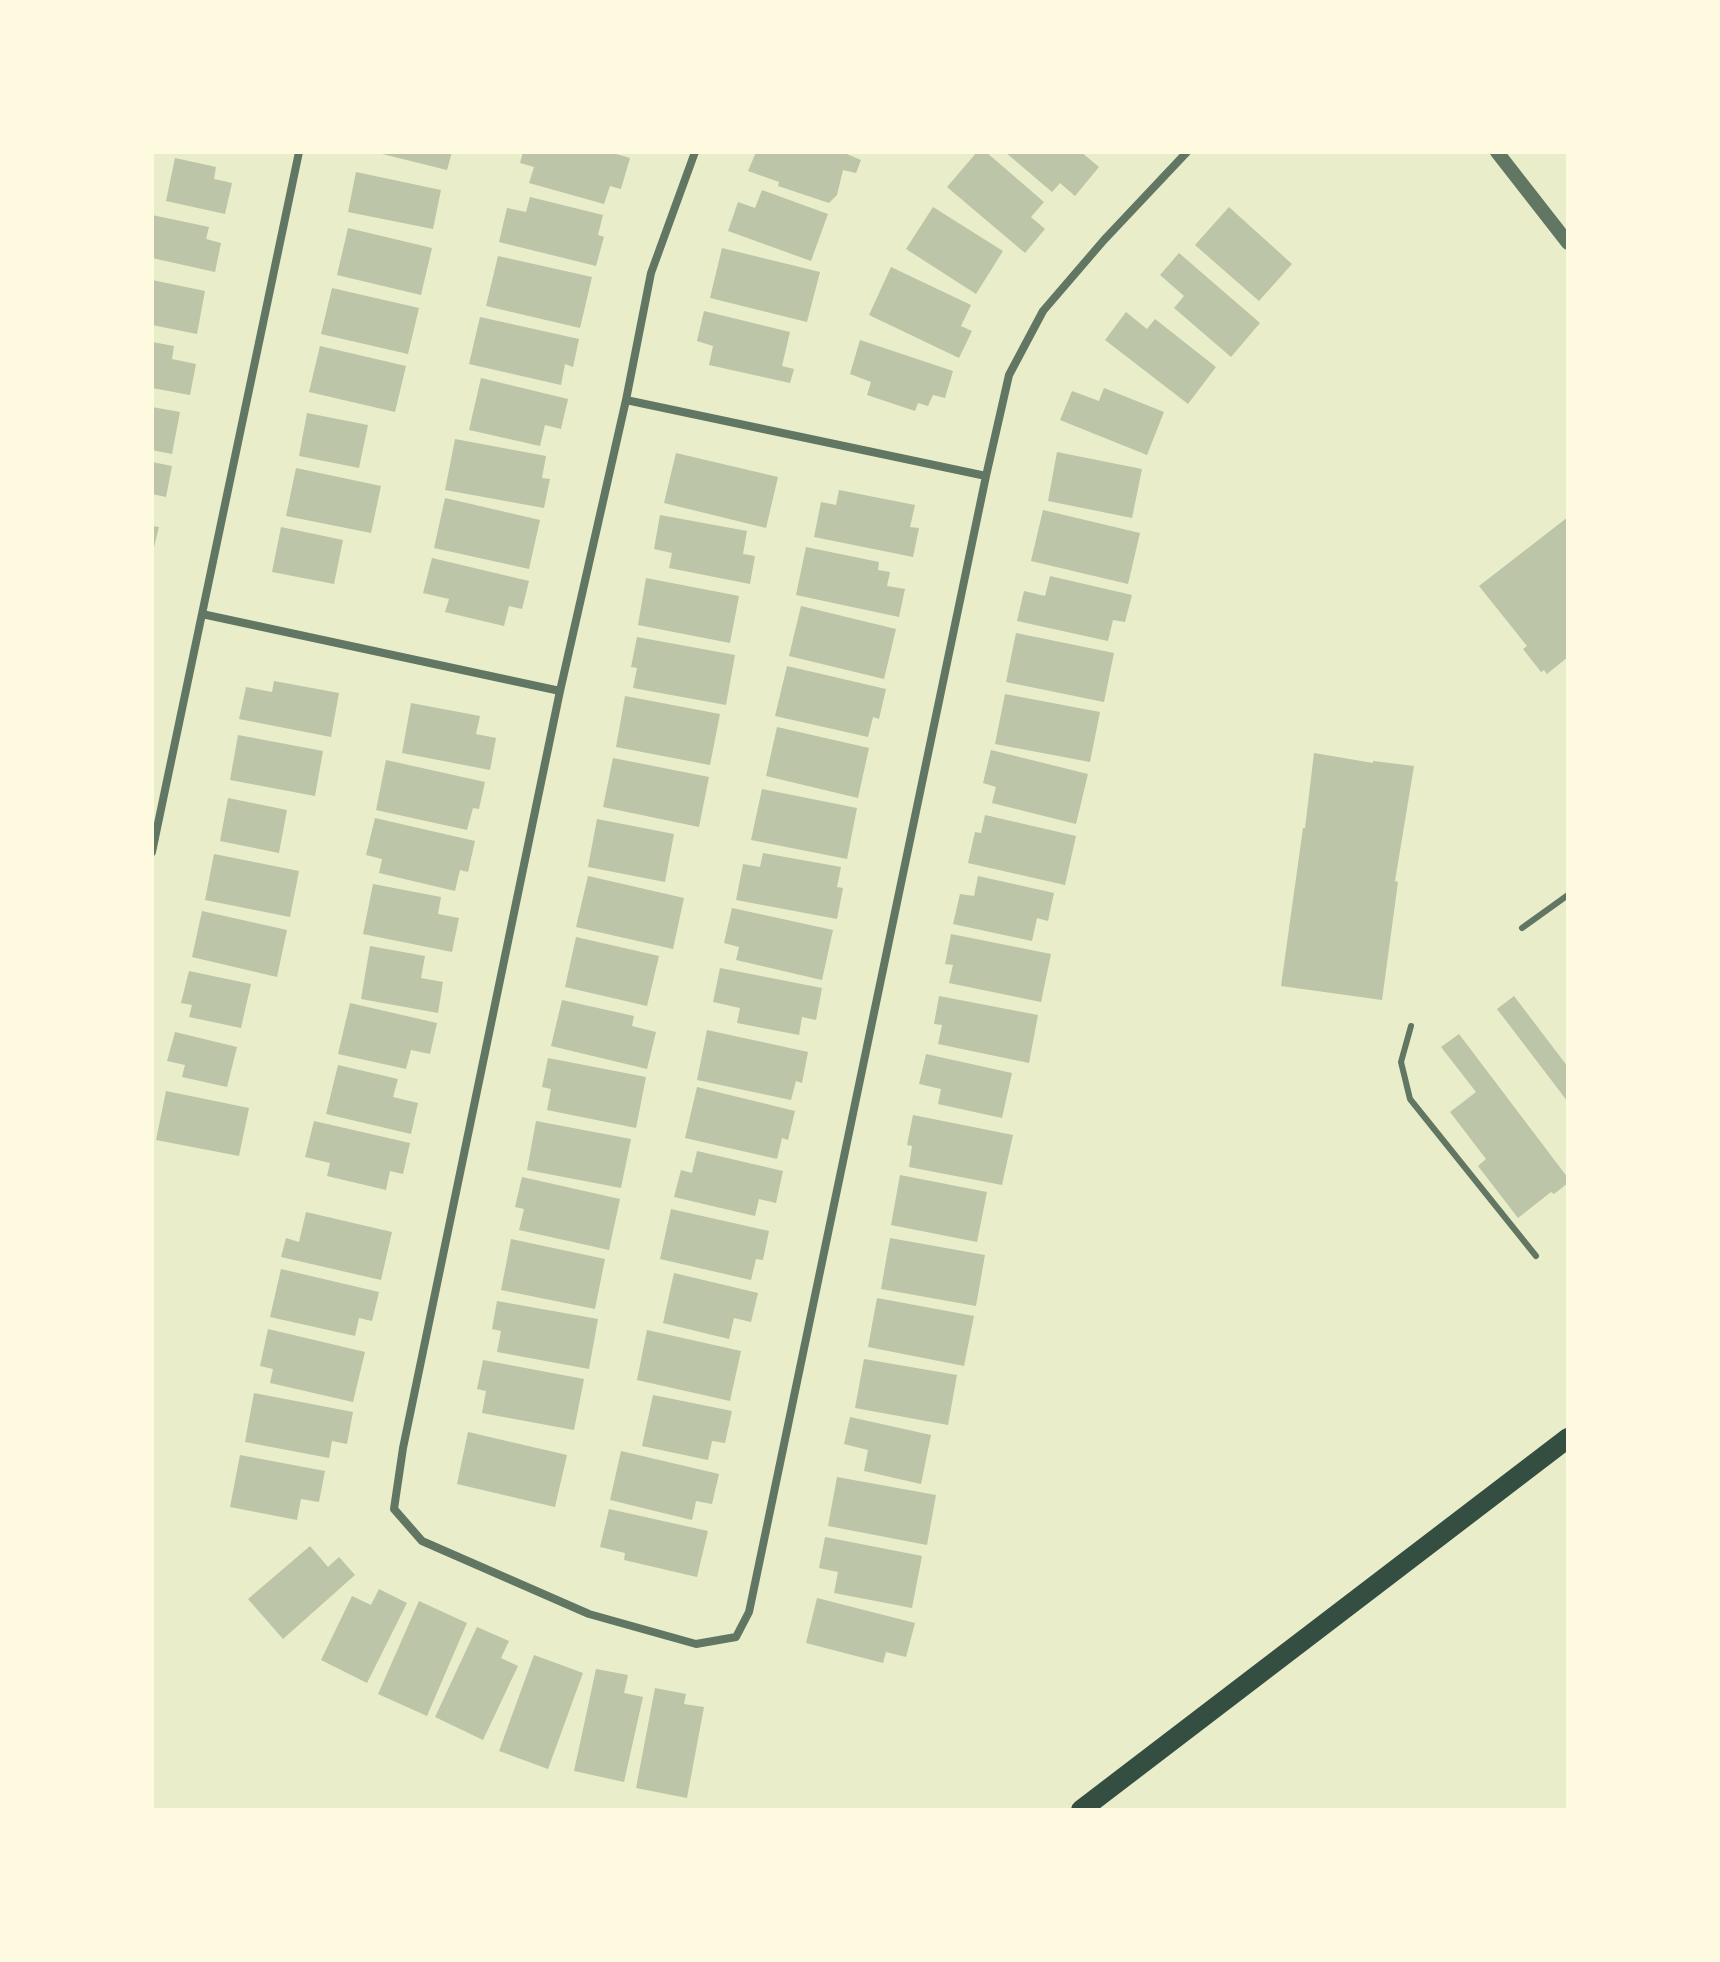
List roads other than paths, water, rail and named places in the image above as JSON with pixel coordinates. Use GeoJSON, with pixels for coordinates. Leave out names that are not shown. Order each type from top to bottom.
{"type":"FeatureCollection","features":[{"type":"Feature","properties":{"kind":"main road"},"geometry":{"type":"LineString","coordinates":[[1081,1810],[1568,1438]]}},
{"type":"Feature","properties":{"kind":"street"},"geometry":{"type":"LineString","coordinates":[[152,852],[299,152]]}},
{"type":"Feature","properties":{"kind":"street"},"geometry":{"type":"LineString","coordinates":[[695,152],[651,273],[626,400],[560,691],[403,1448],[394,1509],[422,1541],[589,1614],[696,1644],[736,1637],[753,1597],[1009,375],[1043,311],[1104,240],[1187,152]]}},
{"type":"Feature","properties":{"kind":"street"},"geometry":{"type":"LineString","coordinates":[[1497,152],[1568,243]]}},
{"type":"Feature","properties":{"kind":"street"},"geometry":{"type":"LineString","coordinates":[[626,400],[986,476]]}},
{"type":"Feature","properties":{"kind":"street"},"geometry":{"type":"LineString","coordinates":[[202,614],[560,691]]}},
{"type":"Feature","properties":{"kind":"lane"},"geometry":{"type":"LineString","coordinates":[[1522,928],[1568,895]]}},
{"type":"Feature","properties":{"kind":"lane"},"geometry":{"type":"LineString","coordinates":[[1411,1026],[1401,1062],[1410,1099],[1536,1256]]}}]}
